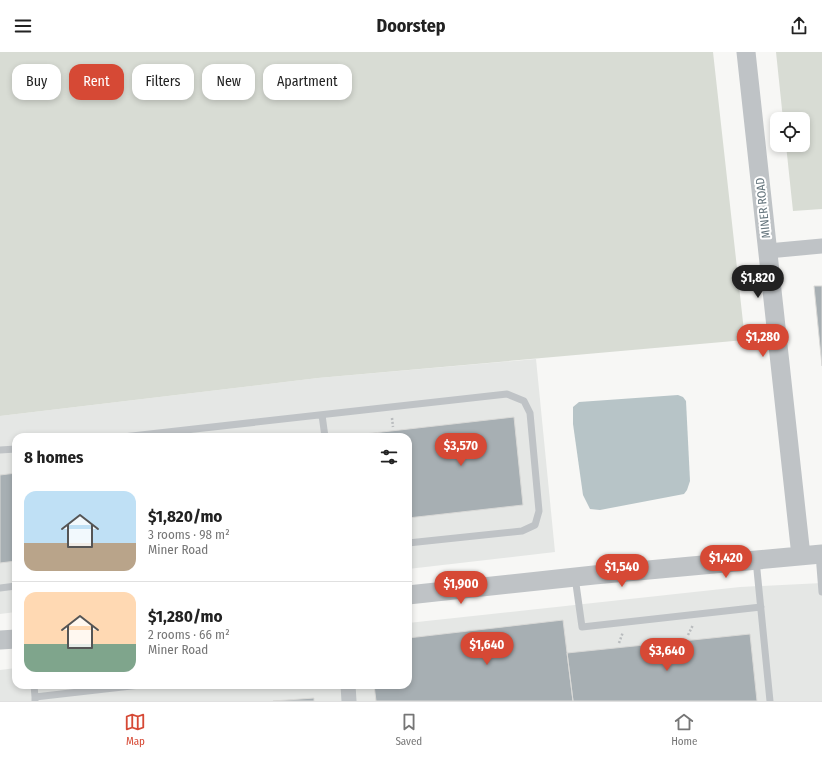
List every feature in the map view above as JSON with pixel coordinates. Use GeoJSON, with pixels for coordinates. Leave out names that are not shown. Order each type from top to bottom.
{"type":"FeatureCollection","features":[{"type":"Feature","properties":{"kind":"street","name":"MINER ROAD"},"geometry":{"type":"LineString","coordinates":[[746,52],[768,251],[814,555]]}},
{"type":"Feature","properties":{"kind":"street"},"geometry":{"type":"LineString","coordinates":[[768,251],[822,246]]}},
{"type":"Feature","properties":{"kind":"street"},"geometry":{"type":"LineString","coordinates":[[412,595],[575,577],[814,555]]}},
{"type":"Feature","properties":{"kind":"street"},"geometry":{"type":"LineString","coordinates":[[0,640],[12,639]]}},
{"type":"Feature","properties":{"kind":"street"},"geometry":{"type":"LineString","coordinates":[[348,689],[350,701]]}},
{"type":"Feature","properties":{"kind":"lane"},"geometry":{"type":"LineString","coordinates":[[159,433],[507,394],[524,401],[530,413],[539,511],[535,525],[522,531],[412,543]]}},
{"type":"Feature","properties":{"kind":"lane"},"geometry":{"type":"LineString","coordinates":[[322,415],[324,433]]}},
{"type":"Feature","properties":{"kind":"lane"},"geometry":{"type":"LineString","coordinates":[[0,450],[12,449]]}},
{"type":"Feature","properties":{"kind":"lane"},"geometry":{"type":"LineString","coordinates":[[814,555],[822,592]]}},
{"type":"Feature","properties":{"kind":"lane"},"geometry":{"type":"LineString","coordinates":[[756,560],[770,701]]}},
{"type":"Feature","properties":{"kind":"lane"},"geometry":{"type":"LineString","coordinates":[[575,577],[582,627],[761,607]]}},
{"type":"Feature","properties":{"kind":"lane"},"geometry":{"type":"LineString","coordinates":[[0,588],[12,586]]}},
{"type":"Feature","properties":{"kind":"lane"},"geometry":{"type":"LineString","coordinates":[[34,689],[35,699],[110,689]]}},
{"type":"Feature","properties":{"kind":"path"},"geometry":{"type":"LineString","coordinates":[[391,414],[392,427]]}},
{"type":"Feature","properties":{"kind":"path"},"geometry":{"type":"LineString","coordinates":[[688,635],[695,621]]}},
{"type":"Feature","properties":{"kind":"path"},"geometry":{"type":"LineString","coordinates":[[619,643],[625,629]]}},
{"type":"Feature","properties":{"kind":"shaded area"},"geometry":{"type":"Polygon","coordinates":[[[0,52],[713,52],[745,340],[318,378],[0,416],[0,52]]]}},
{"type":"Feature","properties":{"kind":"shaded area"},"geometry":{"type":"Polygon","coordinates":[[[776,52],[822,52],[822,209],[793,211],[787,152],[810,152],[810,112],[782,112],[776,52]]]}},
{"type":"Feature","properties":{"kind":"shaded area"},"geometry":{"type":"Polygon","coordinates":[[[536,359],[555,552],[412,569],[412,433],[12,433],[12,612],[0,614],[0,416],[318,378],[536,359]]]}},
{"type":"Feature","properties":{"kind":"shaded area"},"geometry":{"type":"Polygon","coordinates":[[[678,395],[683,397],[686,401],[690,481],[684,494],[600,510],[590,509],[583,495],[573,424],[573,407],[579,402],[678,395]]]}},
{"type":"Feature","properties":{"kind":"shaded area"},"geometry":{"type":"Polygon","coordinates":[[[822,583],[822,701],[0,701],[0,670],[12,668],[12,689],[412,689],[412,623],[740,587],[822,583]]]}},
{"type":"Feature","properties":{"kind":"building"},"geometry":{"type":"Polygon","coordinates":[[[814,286],[822,286],[822,366],[814,286]]]}},
{"type":"Feature","properties":{"kind":"building"},"geometry":{"type":"Polygon","coordinates":[[[514,417],[523,505],[412,518],[412,433],[373,433],[514,417]]]}},
{"type":"Feature","properties":{"kind":"building"},"geometry":{"type":"Polygon","coordinates":[[[12,474],[12,562],[0,563],[0,475],[12,474]]]}},
{"type":"Feature","properties":{"kind":"building"},"geometry":{"type":"Polygon","coordinates":[[[563,620],[573,701],[376,701],[374,689],[412,689],[412,638],[563,620]]]}},
{"type":"Feature","properties":{"kind":"building"},"geometry":{"type":"Polygon","coordinates":[[[750,634],[757,701],[573,701],[567,653],[750,634]]]}},
{"type":"Feature","properties":{"kind":"building"},"geometry":{"type":"Polygon","coordinates":[[[314,698],[314,701],[273,701],[314,698]]]}}]}
